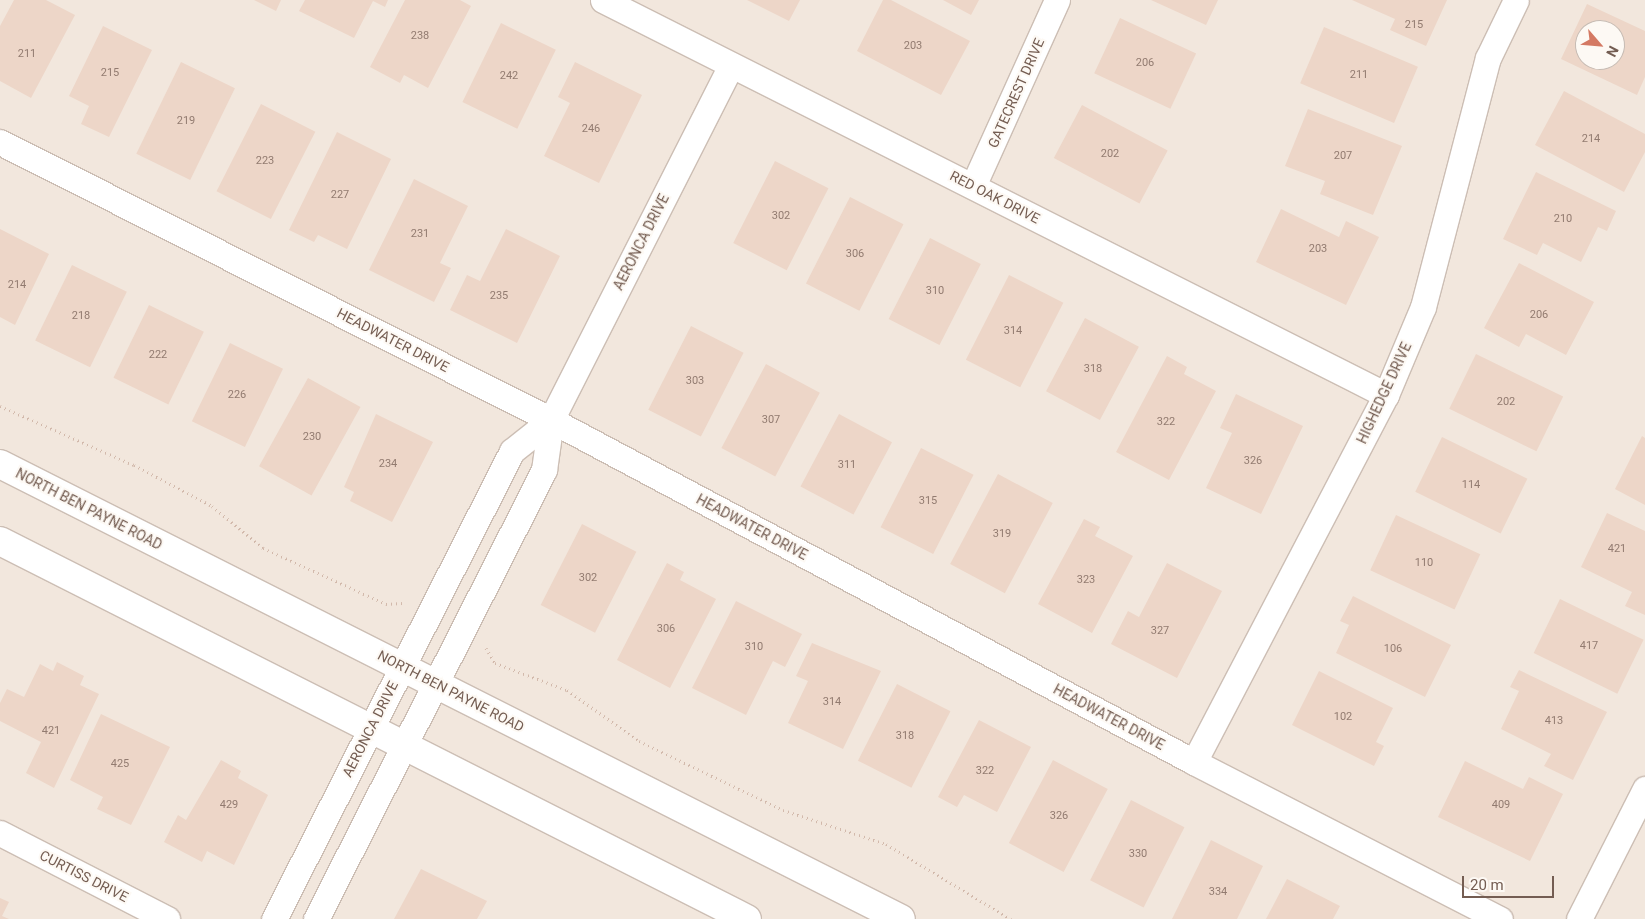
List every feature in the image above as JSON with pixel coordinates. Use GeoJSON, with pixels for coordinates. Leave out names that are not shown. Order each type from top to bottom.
{"type":"FeatureCollection","features":[{"type":"Feature","properties":{"kind":"street","name":"RED OAK DRIVE"},"geometry":{"type":"LineString","coordinates":[[603,0],[1386,395]]}},
{"type":"Feature","properties":{"kind":"street","name":"GATECREST DRIVE"},"geometry":{"type":"LineString","coordinates":[[973,186],[1021,89],[1057,0]]}},
{"type":"Feature","properties":{"kind":"street","name":"HIGHEDGE DRIVE"},"geometry":{"type":"LineString","coordinates":[[1194,762],[1386,395],[1423,307],[1488,58],[1516,0]]}},
{"type":"Feature","properties":{"kind":"street","name":"AERONCA DRIVE"},"geometry":{"type":"LineString","coordinates":[[316,919],[544,470],[551,420],[731,65]]}},
{"type":"Feature","properties":{"kind":"street","name":"HEADWATER DRIVE"},"geometry":{"type":"LineString","coordinates":[[0,142],[551,420],[1194,762],[1500,919]]}},
{"type":"Feature","properties":{"kind":"street","name":"AERONCA DRIVE"},"geometry":{"type":"LineString","coordinates":[[274,919],[512,451],[551,420]]}},
{"type":"Feature","properties":{"kind":"street","name":"NORTH BEN PAYNE ROAD"},"geometry":{"type":"LineString","coordinates":[[0,464],[902,919]]}},
{"type":"Feature","properties":{"kind":"street"},"geometry":{"type":"LineString","coordinates":[[0,541],[747,919]]}},
{"type":"Feature","properties":{"kind":"street"},"geometry":{"type":"LineString","coordinates":[[1579,919],[1645,789]]}},
{"type":"Feature","properties":{"kind":"street","name":"CURTISS DRIVE"},"geometry":{"type":"LineString","coordinates":[[0,833],[167,919]]}},
{"type":"Feature","properties":{"kind":"path"},"geometry":{"type":"LineString","coordinates":[[0,406],[134,466],[212,506],[272,552],[386,604],[399,605],[413,594],[434,604]]}},
{"type":"Feature","properties":{"kind":"path"},"geometry":{"type":"LineString","coordinates":[[467,620],[485,629],[488,657],[495,663],[567,690],[639,741],[774,806],[886,844],[1011,919]]}},
{"type":"Feature","properties":{"kind":"shaded area"},"geometry":{"type":"Polygon","coordinates":[[[0,0],[1645,0],[1645,919],[0,919],[0,0]]]}},
{"type":"Feature","properties":{"kind":"building"},"geometry":{"type":"Polygon","coordinates":[[[14,0],[46,0],[75,15],[31,98],[0,81],[0,26],[14,0]]]}},
{"type":"Feature","properties":{"kind":"building"},"geometry":{"type":"Polygon","coordinates":[[[254,0],[281,0],[276,11],[254,0]]]}},
{"type":"Feature","properties":{"kind":"building"},"geometry":{"type":"Polygon","coordinates":[[[305,0],[388,0],[385,7],[373,1],[354,38],[299,11],[305,0]]]}},
{"type":"Feature","properties":{"kind":"building"},"geometry":{"type":"Polygon","coordinates":[[[405,0],[460,0],[471,6],[428,88],[404,75],[400,83],[370,67],[405,0]]]}},
{"type":"Feature","properties":{"kind":"building"},"geometry":{"type":"Polygon","coordinates":[[[747,0],[800,0],[789,21],[747,0]]]}},
{"type":"Feature","properties":{"kind":"building"},"geometry":{"type":"Polygon","coordinates":[[[883,0],[891,0],[970,41],[941,95],[857,51],[883,0]]]}},
{"type":"Feature","properties":{"kind":"building"},"geometry":{"type":"Polygon","coordinates":[[[943,0],[979,0],[971,15],[943,0]]]}},
{"type":"Feature","properties":{"kind":"building"},"geometry":{"type":"Polygon","coordinates":[[[1151,0],[1218,0],[1206,25],[1151,0]]]}},
{"type":"Feature","properties":{"kind":"building"},"geometry":{"type":"Polygon","coordinates":[[[1352,0],[1447,0],[1426,46],[1390,30],[1395,19],[1352,0]]]}},
{"type":"Feature","properties":{"kind":"building"},"geometry":{"type":"Polygon","coordinates":[[[1587,4],[1621,20],[1579,20],[1587,4]]]}},
{"type":"Feature","properties":{"kind":"building"},"geometry":{"type":"Polygon","coordinates":[[[1120,18],[1196,53],[1170,109],[1094,73],[1120,18]]]}},
{"type":"Feature","properties":{"kind":"building"},"geometry":{"type":"Polygon","coordinates":[[[1625,22],[1645,31],[1645,77],[1637,95],[1584,70],[1625,70],[1625,22]]]}},
{"type":"Feature","properties":{"kind":"building"},"geometry":{"type":"Polygon","coordinates":[[[501,23],[556,50],[517,129],[462,102],[501,23]]]}},
{"type":"Feature","properties":{"kind":"building"},"geometry":{"type":"Polygon","coordinates":[[[103,26],[152,50],[109,137],[81,124],[89,106],[69,96],[103,26]]]}},
{"type":"Feature","properties":{"kind":"building"},"geometry":{"type":"Polygon","coordinates":[[[1324,27],[1418,67],[1394,123],[1300,83],[1324,27]]]}},
{"type":"Feature","properties":{"kind":"building"},"geometry":{"type":"Polygon","coordinates":[[[1575,29],[1575,66],[1561,59],[1575,29]]]}},
{"type":"Feature","properties":{"kind":"building"},"geometry":{"type":"Polygon","coordinates":[[[181,62],[235,88],[190,180],[136,154],[181,62]]]}},
{"type":"Feature","properties":{"kind":"building"},"geometry":{"type":"Polygon","coordinates":[[[575,62],[642,95],[599,183],[544,156],[570,103],[558,97],[575,62]]]}},
{"type":"Feature","properties":{"kind":"building"},"geometry":{"type":"Polygon","coordinates":[[[1564,91],[1645,134],[1645,152],[1624,192],[1535,145],[1564,91]]]}},
{"type":"Feature","properties":{"kind":"building"},"geometry":{"type":"Polygon","coordinates":[[[261,104],[315,132],[271,219],[217,191],[261,104]]]}},
{"type":"Feature","properties":{"kind":"building"},"geometry":{"type":"Polygon","coordinates":[[[1082,105],[1168,151],[1139,204],[1054,158],[1082,105]]]}},
{"type":"Feature","properties":{"kind":"building"},"geometry":{"type":"Polygon","coordinates":[[[1308,109],[1402,146],[1373,215],[1320,194],[1325,181],[1285,166],[1308,109]]]}},
{"type":"Feature","properties":{"kind":"building"},"geometry":{"type":"Polygon","coordinates":[[[337,132],[391,159],[347,249],[318,235],[314,242],[289,230],[337,132]]]}},
{"type":"Feature","properties":{"kind":"building"},"geometry":{"type":"Polygon","coordinates":[[[775,161],[828,188],[787,270],[733,243],[775,161]]]}},
{"type":"Feature","properties":{"kind":"building"},"geometry":{"type":"Polygon","coordinates":[[[1536,172],[1616,211],[1607,231],[1598,227],[1581,262],[1543,243],[1537,255],[1503,239],[1536,172]]]}},
{"type":"Feature","properties":{"kind":"building"},"geometry":{"type":"Polygon","coordinates":[[[414,179],[468,206],[440,263],[451,268],[434,302],[369,270],[414,179]]]}},
{"type":"Feature","properties":{"kind":"building"},"geometry":{"type":"Polygon","coordinates":[[[850,197],[903,224],[859,311],[806,283],[850,197]]]}},
{"type":"Feature","properties":{"kind":"building"},"geometry":{"type":"Polygon","coordinates":[[[1281,209],[1339,237],[1346,221],[1379,237],[1346,305],[1256,262],[1281,209]]]}},
{"type":"Feature","properties":{"kind":"building"},"geometry":{"type":"Polygon","coordinates":[[[0,229],[49,254],[15,325],[0,317],[0,229]]]}},
{"type":"Feature","properties":{"kind":"building"},"geometry":{"type":"Polygon","coordinates":[[[506,229],[560,256],[517,343],[450,310],[467,275],[480,281],[506,229]]]}},
{"type":"Feature","properties":{"kind":"building"},"geometry":{"type":"Polygon","coordinates":[[[930,238],[981,264],[939,345],[889,319],[930,238]]]}},
{"type":"Feature","properties":{"kind":"building"},"geometry":{"type":"Polygon","coordinates":[[[1519,263],[1594,302],[1566,355],[1526,334],[1519,347],[1484,328],[1519,263]]]}},
{"type":"Feature","properties":{"kind":"building"},"geometry":{"type":"Polygon","coordinates":[[[72,265],[127,292],[90,367],[35,340],[72,265]]]}},
{"type":"Feature","properties":{"kind":"building"},"geometry":{"type":"Polygon","coordinates":[[[1009,275],[1063,303],[1020,387],[966,360],[1009,275]]]}},
{"type":"Feature","properties":{"kind":"building"},"geometry":{"type":"Polygon","coordinates":[[[149,305],[204,332],[168,405],[113,378],[149,305]]]}},
{"type":"Feature","properties":{"kind":"building"},"geometry":{"type":"Polygon","coordinates":[[[1085,318],[1139,347],[1100,420],[1046,391],[1085,318]]]}},
{"type":"Feature","properties":{"kind":"building"},"geometry":{"type":"Polygon","coordinates":[[[691,326],[744,353],[701,437],[648,410],[691,326]]]}},
{"type":"Feature","properties":{"kind":"building"},"geometry":{"type":"Polygon","coordinates":[[[230,343],[283,369],[245,447],[192,421],[230,343]]]}},
{"type":"Feature","properties":{"kind":"building"},"geometry":{"type":"Polygon","coordinates":[[[1476,354],[1563,397],[1536,451],[1449,409],[1476,354]]]}},
{"type":"Feature","properties":{"kind":"building"},"geometry":{"type":"Polygon","coordinates":[[[1167,356],[1187,367],[1184,374],[1216,391],[1169,480],[1116,452],[1167,356]]]}},
{"type":"Feature","properties":{"kind":"building"},"geometry":{"type":"Polygon","coordinates":[[[766,364],[820,393],[775,477],[721,448],[766,364]]]}},
{"type":"Feature","properties":{"kind":"building"},"geometry":{"type":"Polygon","coordinates":[[[308,378],[360,407],[312,495],[259,466],[308,378]]]}},
{"type":"Feature","properties":{"kind":"building"},"geometry":{"type":"Polygon","coordinates":[[[1236,394],[1303,426],[1261,514],[1206,488],[1232,433],[1220,428],[1236,394]]]}},
{"type":"Feature","properties":{"kind":"building"},"geometry":{"type":"Polygon","coordinates":[[[376,414],[433,442],[392,522],[350,501],[354,492],[344,487],[376,414]]]}},
{"type":"Feature","properties":{"kind":"building"},"geometry":{"type":"Polygon","coordinates":[[[839,414],[892,442],[853,515],[801,486],[839,414]]]}},
{"type":"Feature","properties":{"kind":"building"},"geometry":{"type":"Polygon","coordinates":[[[1642,436],[1645,438],[1645,505],[1615,489],[1642,436]]]}},
{"type":"Feature","properties":{"kind":"building"},"geometry":{"type":"Polygon","coordinates":[[[1442,437],[1527,479],[1501,533],[1415,492],[1442,437]]]}},
{"type":"Feature","properties":{"kind":"building"},"geometry":{"type":"Polygon","coordinates":[[[921,448],[974,475],[933,554],[881,527],[921,448]]]}},
{"type":"Feature","properties":{"kind":"building"},"geometry":{"type":"Polygon","coordinates":[[[998,474],[1053,503],[1005,593],[950,564],[998,474]]]}},
{"type":"Feature","properties":{"kind":"building"},"geometry":{"type":"Polygon","coordinates":[[[1607,513],[1645,531],[1645,615],[1625,606],[1632,592],[1581,567],[1607,513]]]}},
{"type":"Feature","properties":{"kind":"building"},"geometry":{"type":"Polygon","coordinates":[[[1396,515],[1480,554],[1455,610],[1370,570],[1396,515]]]}},
{"type":"Feature","properties":{"kind":"building"},"geometry":{"type":"Polygon","coordinates":[[[1084,519],[1100,527],[1095,536],[1133,556],[1092,633],[1038,604],[1084,519]]]}},
{"type":"Feature","properties":{"kind":"building"},"geometry":{"type":"Polygon","coordinates":[[[582,524],[636,552],[595,633],[541,605],[582,524]]]}},
{"type":"Feature","properties":{"kind":"building"},"geometry":{"type":"Polygon","coordinates":[[[667,563],[684,572],[680,580],[716,599],[670,688],[617,660],[667,563]]]}},
{"type":"Feature","properties":{"kind":"building"},"geometry":{"type":"Polygon","coordinates":[[[1167,563],[1222,591],[1177,678],[1111,644],[1128,611],[1139,617],[1167,563]]]}},
{"type":"Feature","properties":{"kind":"building"},"geometry":{"type":"Polygon","coordinates":[[[1353,596],[1451,645],[1425,697],[1336,653],[1349,625],[1340,621],[1353,596]]]}},
{"type":"Feature","properties":{"kind":"building"},"geometry":{"type":"Polygon","coordinates":[[[1560,599],[1644,640],[1617,694],[1534,653],[1560,599]]]}},
{"type":"Feature","properties":{"kind":"building"},"geometry":{"type":"Polygon","coordinates":[[[736,601],[802,634],[785,667],[773,661],[746,715],[692,688],[736,601]]]}},
{"type":"Feature","properties":{"kind":"building"},"geometry":{"type":"Polygon","coordinates":[[[812,643],[881,671],[843,749],[788,723],[808,681],[796,676],[812,643]]]}},
{"type":"Feature","properties":{"kind":"building"},"geometry":{"type":"Polygon","coordinates":[[[57,662],[84,676],[80,685],[99,694],[54,788],[26,773],[41,742],[0,721],[0,703],[7,689],[24,697],[40,664],[53,671],[57,662]]]}},
{"type":"Feature","properties":{"kind":"building"},"geometry":{"type":"Polygon","coordinates":[[[1519,670],[1607,712],[1573,780],[1544,766],[1551,754],[1501,729],[1519,691],[1510,687],[1519,670]]]}},
{"type":"Feature","properties":{"kind":"building"},"geometry":{"type":"Polygon","coordinates":[[[1319,671],[1393,708],[1376,742],[1384,746],[1374,766],[1292,725],[1319,671]]]}},
{"type":"Feature","properties":{"kind":"building"},"geometry":{"type":"Polygon","coordinates":[[[897,684],[950,711],[911,788],[858,761],[897,684]]]}},
{"type":"Feature","properties":{"kind":"building"},"geometry":{"type":"Polygon","coordinates":[[[101,714],[170,747],[131,825],[97,809],[103,797],[70,780],[101,714]]]}},
{"type":"Feature","properties":{"kind":"building"},"geometry":{"type":"Polygon","coordinates":[[[979,720],[1031,747],[997,812],[964,795],[957,807],[938,797],[979,720]]]}},
{"type":"Feature","properties":{"kind":"building"},"geometry":{"type":"Polygon","coordinates":[[[221,760],[241,771],[238,778],[268,795],[234,865],[207,851],[202,862],[164,842],[178,815],[186,820],[221,760]]]}},
{"type":"Feature","properties":{"kind":"building"},"geometry":{"type":"Polygon","coordinates":[[[1053,760],[1108,789],[1064,872],[1009,843],[1053,760]]]}},
{"type":"Feature","properties":{"kind":"building"},"geometry":{"type":"Polygon","coordinates":[[[1465,761],[1523,789],[1529,777],[1563,794],[1530,861],[1438,817],[1465,761]]]}},
{"type":"Feature","properties":{"kind":"building"},"geometry":{"type":"Polygon","coordinates":[[[1131,800],[1184,827],[1144,907],[1090,880],[1131,800]]]}},
{"type":"Feature","properties":{"kind":"building"},"geometry":{"type":"Polygon","coordinates":[[[1211,840],[1263,866],[1237,919],[1172,919],[1211,840]]]}},
{"type":"Feature","properties":{"kind":"building"},"geometry":{"type":"Polygon","coordinates":[[[421,869],[487,901],[477,919],[394,919],[421,869]]]}},
{"type":"Feature","properties":{"kind":"building"},"geometry":{"type":"Polygon","coordinates":[[[1287,879],[1340,906],[1333,919],[1266,919],[1287,879]]]}},
{"type":"Feature","properties":{"kind":"building"},"geometry":{"type":"Polygon","coordinates":[[[0,898],[9,902],[2,916],[9,919],[0,919],[0,898]]]}}]}
